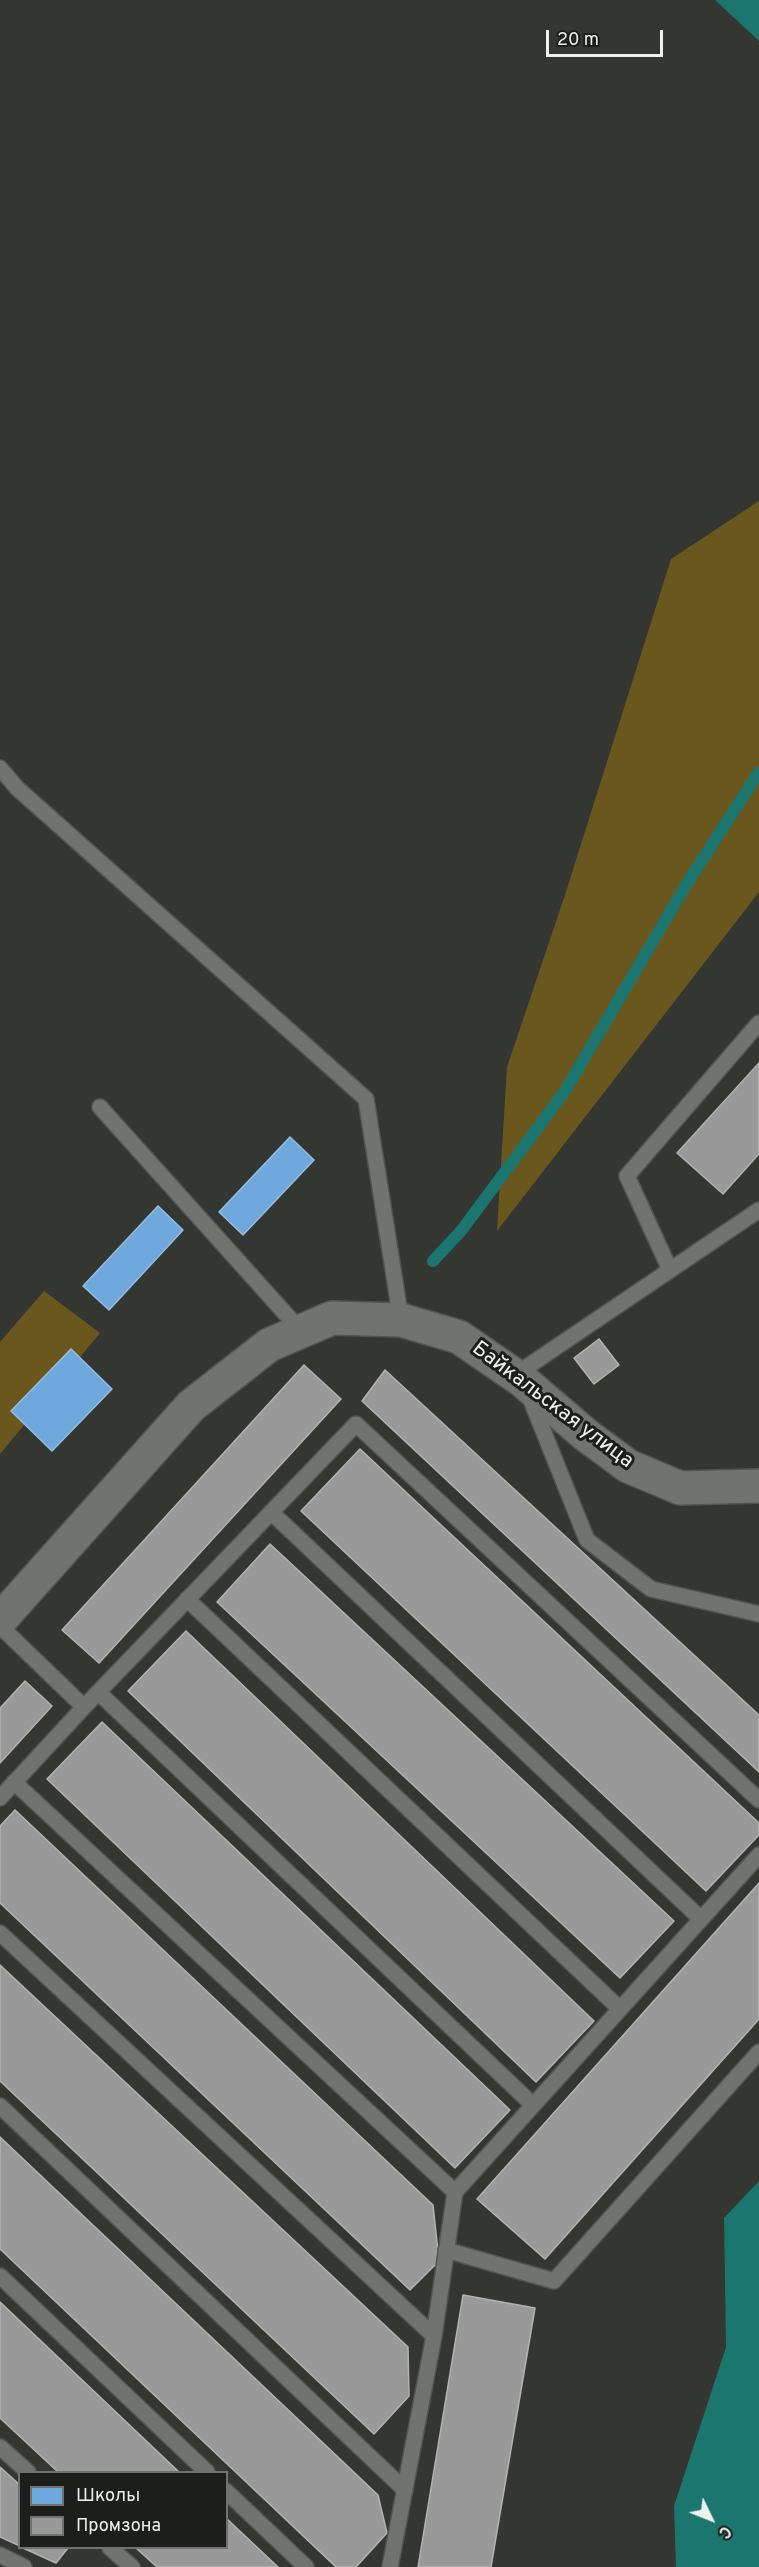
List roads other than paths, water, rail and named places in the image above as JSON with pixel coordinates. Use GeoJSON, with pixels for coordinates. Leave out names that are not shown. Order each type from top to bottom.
{"type":"FeatureCollection","features":[{"type":"Feature","properties":{"kind":"street","name":"Байкальская улица"},"geometry":{"type":"LineString","coordinates":[[0,1620],[191,1406],[269,1345],[332,1318],[401,1320],[459,1337],[519,1378],[586,1436],[628,1466],[680,1488],[759,1486]]}},
{"type":"Feature","properties":{"kind":"lane"},"geometry":{"type":"LineString","coordinates":[[0,768],[17,788],[366,1099],[401,1320]]}},
{"type":"Feature","properties":{"kind":"lane"},"geometry":{"type":"LineString","coordinates":[[670,1270],[627,1176],[759,1023]]}},
{"type":"Feature","properties":{"kind":"lane"},"geometry":{"type":"LineString","coordinates":[[100,1107],[301,1331]]}},
{"type":"Feature","properties":{"kind":"lane"},"geometry":{"type":"LineString","coordinates":[[759,1210],[670,1270],[519,1378],[587,1540],[651,1588],[759,1614]]}},
{"type":"Feature","properties":{"kind":"lane"},"geometry":{"type":"LineString","coordinates":[[0,1798],[98,1692],[356,1424],[759,1800]]}},
{"type":"Feature","properties":{"kind":"lane"},"geometry":{"type":"LineString","coordinates":[[272,1512],[701,1919]]}},
{"type":"Feature","properties":{"kind":"lane"},"geometry":{"type":"LineString","coordinates":[[187,1599],[620,2009]]}},
{"type":"Feature","properties":{"kind":"lane"},"geometry":{"type":"LineString","coordinates":[[0,1626],[84,1707]]}},
{"type":"Feature","properties":{"kind":"lane"},"geometry":{"type":"LineString","coordinates":[[98,1692],[533,2105]]}},
{"type":"Feature","properties":{"kind":"lane"},"geometry":{"type":"LineString","coordinates":[[14,1782],[455,2192]]}},
{"type":"Feature","properties":{"kind":"lane"},"geometry":{"type":"LineString","coordinates":[[390,2567],[434,2336],[455,2192],[759,1855]]}},
{"type":"Feature","properties":{"kind":"lane"},"geometry":{"type":"LineString","coordinates":[[0,1933],[434,2336]]}},
{"type":"Feature","properties":{"kind":"lane"},"geometry":{"type":"LineString","coordinates":[[446,2250],[554,2281],[759,2052]]}},
{"type":"Feature","properties":{"kind":"lane"},"geometry":{"type":"LineString","coordinates":[[0,2106],[405,2490]]}},
{"type":"Feature","properties":{"kind":"lane"},"geometry":{"type":"LineString","coordinates":[[0,2276],[206,2471]]}},
{"type":"Feature","properties":{"kind":"lane"},"geometry":{"type":"LineString","coordinates":[[0,2447],[27,2471]]}},
{"type":"Feature","properties":{"kind":"lane"},"geometry":{"type":"LineString","coordinates":[[228,2493],[306,2567]]}},
{"type":"Feature","properties":{"kind":"lane"},"geometry":{"type":"LineString","coordinates":[[112,2549],[132,2567]]}},
{"type":"Feature","properties":{"kind":"lane"},"geometry":{"type":"LineString","coordinates":[[0,2555],[24,2567]]}},
{"type":"Feature","properties":{"kind":"water"},"geometry":{"type":"Polygon","coordinates":[[[715,0],[759,0],[759,41],[715,0]]]}},
{"type":"Feature","properties":{"kind":"water"},"geometry":{"type":"Polygon","coordinates":[[[759,2181],[759,2567],[676,2567],[674,2506],[726,2347],[724,2218],[759,2181]]]}},
{"type":"Feature","properties":{"kind":"waterway"},"geometry":{"type":"LineString","coordinates":[[433,1261],[461,1231],[565,1091],[686,885],[759,772]]}}]}
